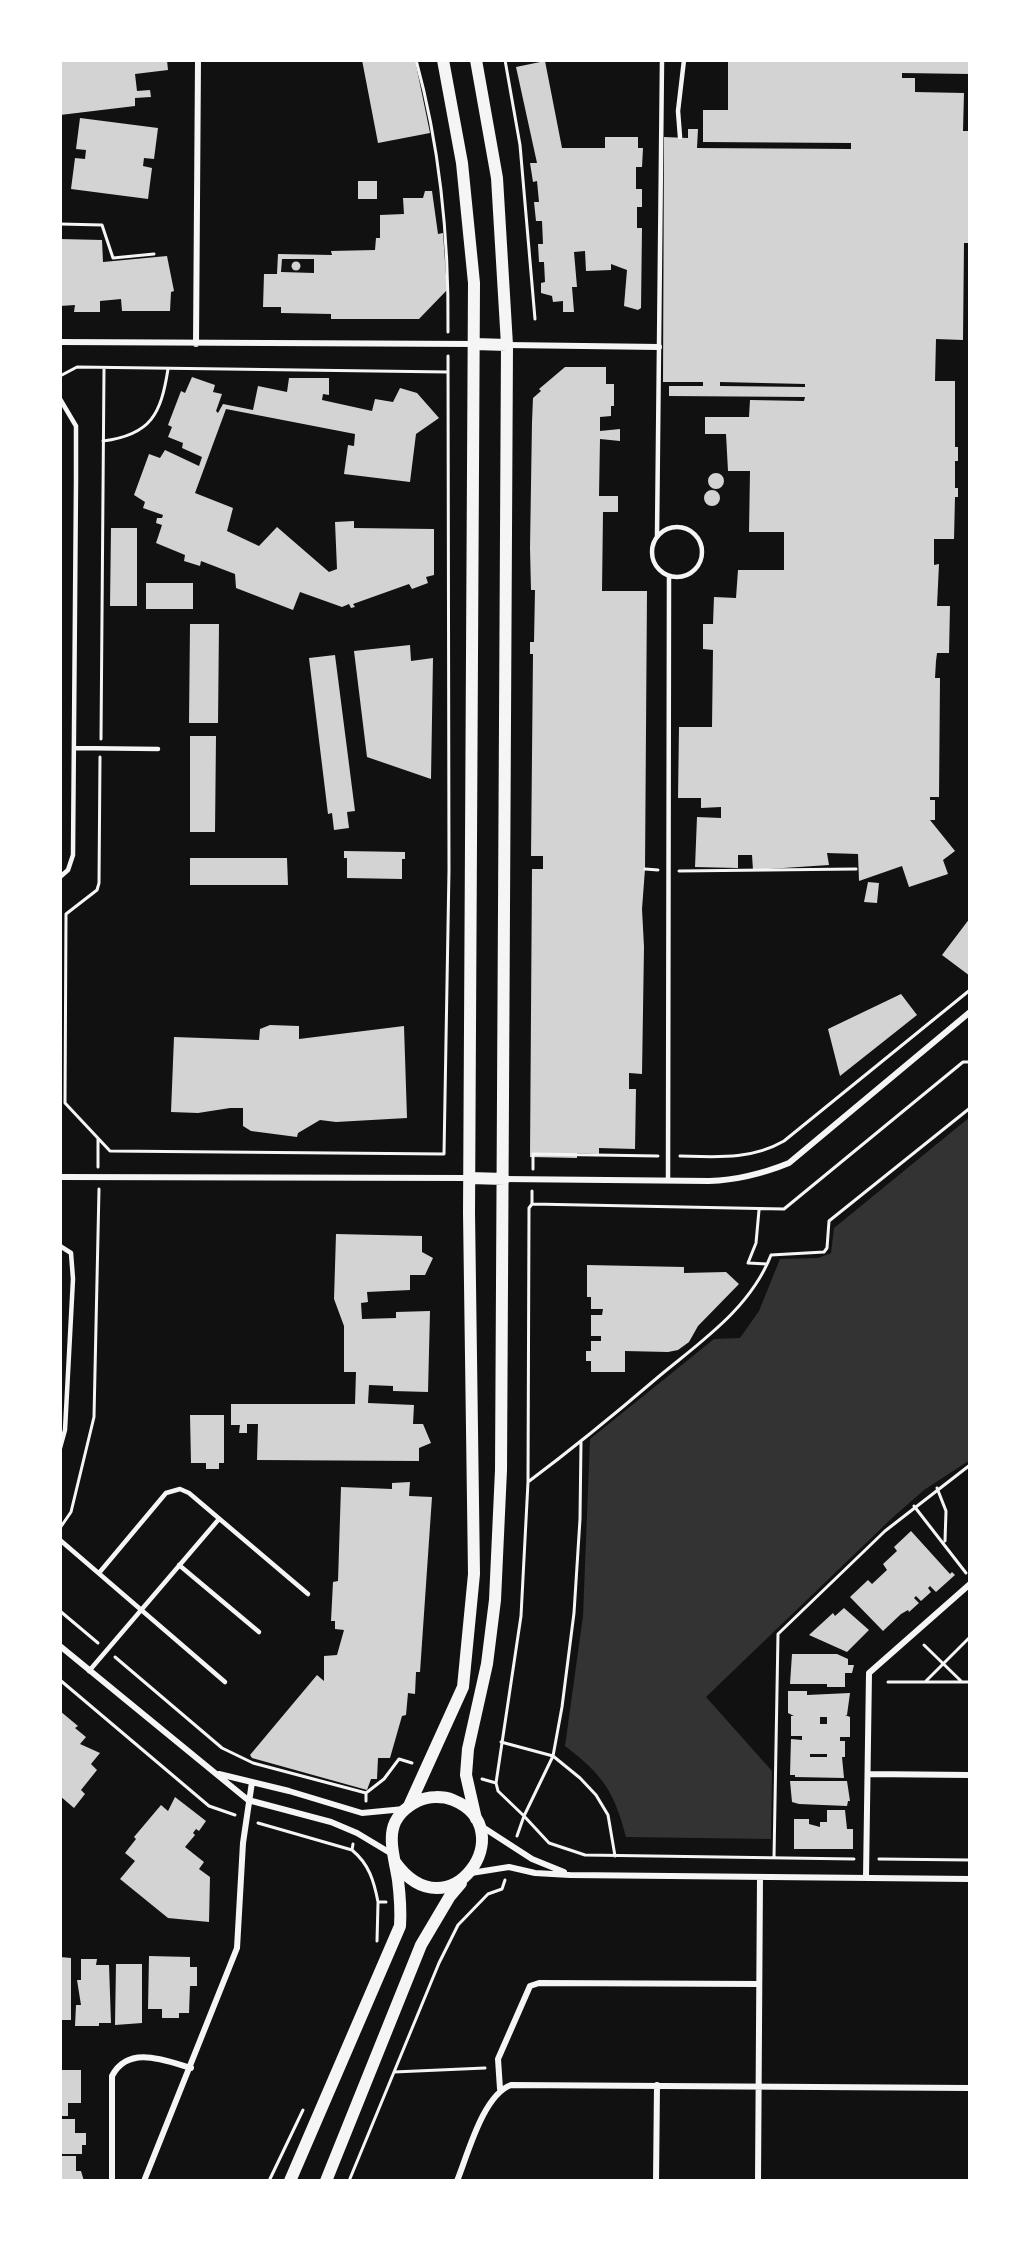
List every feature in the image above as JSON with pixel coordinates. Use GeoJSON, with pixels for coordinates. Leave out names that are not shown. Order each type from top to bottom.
{"type":"FeatureCollection","features":[{"type":"Feature","properties":{"kind":"main road"},"geometry":{"type":"LineString","coordinates":[[290,2181],[369,1992],[391,1951],[400,1926],[401,1904],[393,1858],[393,1829],[427,1767],[463,1687],[474,1574],[470,1178],[474,283],[468,208],[452,102],[442,60]]}},
{"type":"Feature","properties":{"kind":"main road"},"geometry":{"type":"LineString","coordinates":[[326,2181],[421,1945],[437,1916],[467,1876],[482,1850],[466,1774],[468,1749],[487,1664],[497,1558],[504,1179],[507,345],[497,178],[476,60]]}},
{"type":"Feature","properties":{"kind":"main road"},"geometry":{"type":"LineString","coordinates":[[475,344],[507,345]]}},
{"type":"Feature","properties":{"kind":"main road"},"geometry":{"type":"LineString","coordinates":[[470,1178],[504,1179]]}},
{"type":"Feature","properties":{"kind":"main road"},"geometry":{"type":"LineString","coordinates":[[407,1807],[423,1799],[445,1798],[466,1807],[477,1822]]}},
{"type":"Feature","properties":{"kind":"main road"},"geometry":{"type":"LineString","coordinates":[[393,1858],[404,1875],[417,1884],[433,1888],[449,1887],[467,1876]]}},
{"type":"Feature","properties":{"kind":"street"},"geometry":{"type":"LineString","coordinates":[[196,344],[198,60]]}},
{"type":"Feature","properties":{"kind":"street"},"geometry":{"type":"LineString","coordinates":[[60,342],[475,344]]}},
{"type":"Feature","properties":{"kind":"street"},"geometry":{"type":"LineString","coordinates":[[507,345],[659,347]]}},
{"type":"Feature","properties":{"kind":"street"},"geometry":{"type":"LineString","coordinates":[[504,1179],[736,1180],[763,1174],[789,1163],[970,1012]]}},
{"type":"Feature","properties":{"kind":"street"},"geometry":{"type":"LineString","coordinates":[[60,1177],[470,1178]]}},
{"type":"Feature","properties":{"kind":"street"},"geometry":{"type":"LineString","coordinates":[[866,1877],[869,1673],[970,1582]]}},
{"type":"Feature","properties":{"kind":"street"},"geometry":{"type":"LineString","coordinates":[[60,1646],[249,1800],[331,1822],[357,1833],[393,1858]]}},
{"type":"Feature","properties":{"kind":"street"},"geometry":{"type":"LineString","coordinates":[[216,1773],[362,1813],[407,1807]]}},
{"type":"Feature","properties":{"kind":"street"},"geometry":{"type":"LineString","coordinates":[[868,1774],[970,1775]]}},
{"type":"Feature","properties":{"kind":"street"},"geometry":{"type":"LineString","coordinates":[[144,2181],[237,1948],[246,1819],[252,1782]]}},
{"type":"Feature","properties":{"kind":"street"},"geometry":{"type":"LineString","coordinates":[[477,1822],[532,1859],[570,1875]]}},
{"type":"Feature","properties":{"kind":"street"},"geometry":{"type":"LineString","coordinates":[[467,1876],[509,1867],[535,1873],[570,1875],[970,1879]]}},
{"type":"Feature","properties":{"kind":"street"},"geometry":{"type":"LineString","coordinates":[[758,2181],[760,1878]]}},
{"type":"Feature","properties":{"kind":"street"},"geometry":{"type":"LineString","coordinates":[[500,2089],[498,2059],[530,1986],[539,1983],[759,1984]]}},
{"type":"Feature","properties":{"kind":"street"},"geometry":{"type":"LineString","coordinates":[[112,2181],[112,2076],[118,2064],[131,2059],[158,2058],[191,2068]]}},
{"type":"Feature","properties":{"kind":"street"},"geometry":{"type":"LineString","coordinates":[[457,2181],[490,2100],[500,2089],[511,2085],[970,2088]]}},
{"type":"Feature","properties":{"kind":"street"},"geometry":{"type":"LineString","coordinates":[[656,2181],[657,2085]]}},
{"type":"Feature","properties":{"kind":"lane"},"geometry":{"type":"LineString","coordinates":[[657,537],[662,60]]}},
{"type":"Feature","properties":{"kind":"lane"},"geometry":{"type":"LineString","coordinates":[[680,137],[678,111],[684,60]]}},
{"type":"Feature","properties":{"kind":"lane"},"geometry":{"type":"LineString","coordinates":[[60,399],[76,426],[73,855],[68,870],[60,877]]}},
{"type":"Feature","properties":{"kind":"lane"},"geometry":{"type":"LineString","coordinates":[[681,527],[695,534],[700,541],[702,558],[686,576],[669,576],[656,566],[651,550],[657,537],[664,530],[681,527]]}},
{"type":"Feature","properties":{"kind":"lane"},"geometry":{"type":"LineString","coordinates":[[668,1180],[669,576]]}},
{"type":"Feature","properties":{"kind":"lane"},"geometry":{"type":"LineString","coordinates":[[74,748],[158,749]]}},
{"type":"Feature","properties":{"kind":"lane"},"geometry":{"type":"LineString","coordinates":[[60,1246],[71,1253],[73,1280],[65,1430],[60,1448]]}},
{"type":"Feature","properties":{"kind":"lane"},"geometry":{"type":"LineString","coordinates":[[99,1573],[165,1493],[180,1489],[189,1493],[308,1594]]}},
{"type":"Feature","properties":{"kind":"lane"},"geometry":{"type":"LineString","coordinates":[[89,1671],[219,1519]]}},
{"type":"Feature","properties":{"kind":"lane"},"geometry":{"type":"LineString","coordinates":[[60,1540],[225,1682]]}},
{"type":"Feature","properties":{"kind":"lane"},"geometry":{"type":"LineString","coordinates":[[179,1565],[259,1632]]}},
{"type":"Feature","properties":{"kind":"path"},"geometry":{"type":"LineString","coordinates":[[104,369],[99,883],[97,890],[66,914],[64,1103],[110,1151],[444,1154],[449,870],[447,260],[434,154],[416,60]]}},
{"type":"Feature","properties":{"kind":"path"},"geometry":{"type":"LineString","coordinates":[[505,60],[520,145],[535,319]]}},
{"type":"Feature","properties":{"kind":"path"},"geometry":{"type":"LineString","coordinates":[[60,224],[102,225],[113,258],[154,254]]}},
{"type":"Feature","properties":{"kind":"path"},"geometry":{"type":"LineString","coordinates":[[60,376],[77,367],[448,372]]}},
{"type":"Feature","properties":{"kind":"path"},"geometry":{"type":"LineString","coordinates":[[103,441],[133,435],[152,420],[160,405],[168,369]]}},
{"type":"Feature","properties":{"kind":"path"},"geometry":{"type":"LineString","coordinates":[[645,869],[668,871],[856,869]]}},
{"type":"Feature","properties":{"kind":"path"},"geometry":{"type":"LineString","coordinates":[[970,990],[784,1141],[767,1150],[740,1157],[533,1154],[532,1204],[529,1208],[528,1482],[521,1616],[496,1783],[498,1791],[549,1843],[585,1855],[970,1860]]}},
{"type":"Feature","properties":{"kind":"path"},"geometry":{"type":"LineString","coordinates":[[60,1025],[66,1025]]}},
{"type":"Feature","properties":{"kind":"path"},"geometry":{"type":"LineString","coordinates":[[532,1204],[784,1209],[963,1062],[970,1062]]}},
{"type":"Feature","properties":{"kind":"path"},"geometry":{"type":"LineString","coordinates":[[528,1482],[581,1442],[726,1320],[749,1296],[771,1255],[824,1252],[827,1248],[830,1221],[970,1108]]}},
{"type":"Feature","properties":{"kind":"path"},"geometry":{"type":"LineString","coordinates":[[60,1528],[71,1512],[94,1417],[98,1138]]}},
{"type":"Feature","properties":{"kind":"path"},"geometry":{"type":"LineString","coordinates":[[759,1210],[756,1243],[748,1263],[768,1264]]}},
{"type":"Feature","properties":{"kind":"path"},"geometry":{"type":"LineString","coordinates":[[514,1846],[524,1816],[553,1756],[574,1613],[580,1519],[581,1442]]}},
{"type":"Feature","properties":{"kind":"path"},"geometry":{"type":"LineString","coordinates":[[774,1858],[778,1634],[914,1506],[970,1464]]}},
{"type":"Feature","properties":{"kind":"path"},"geometry":{"type":"LineString","coordinates":[[937,1488],[946,1511],[944,1542]]}},
{"type":"Feature","properties":{"kind":"path"},"geometry":{"type":"LineString","coordinates":[[914,1506],[944,1542],[970,1582]]}},
{"type":"Feature","properties":{"kind":"path"},"geometry":{"type":"LineString","coordinates":[[60,1611],[222,1748],[253,1763],[366,1793]]}},
{"type":"Feature","properties":{"kind":"path"},"geometry":{"type":"LineString","coordinates":[[924,1682],[970,1637]]}},
{"type":"Feature","properties":{"kind":"path"},"geometry":{"type":"LineString","coordinates":[[924,1644],[962,1682]]}},
{"type":"Feature","properties":{"kind":"path"},"geometry":{"type":"LineString","coordinates":[[60,1680],[209,1806],[352,1850],[367,1865],[376,1888],[378,1902],[401,1904]]}},
{"type":"Feature","properties":{"kind":"path"},"geometry":{"type":"LineString","coordinates":[[888,1682],[970,1682]]}},
{"type":"Feature","properties":{"kind":"path"},"geometry":{"type":"LineString","coordinates":[[501,1742],[553,1756],[566,1764],[596,1795],[608,1815],[615,1856]]}},
{"type":"Feature","properties":{"kind":"path"},"geometry":{"type":"LineString","coordinates":[[366,1793],[384,1779],[399,1759],[427,1767]]}},
{"type":"Feature","properties":{"kind":"path"},"geometry":{"type":"LineString","coordinates":[[466,1774],[496,1783]]}},
{"type":"Feature","properties":{"kind":"path"},"geometry":{"type":"LineString","coordinates":[[362,1813],[366,1805],[366,1793]]}},
{"type":"Feature","properties":{"kind":"path"},"geometry":{"type":"LineString","coordinates":[[352,1850],[357,1833]]}},
{"type":"Feature","properties":{"kind":"path"},"geometry":{"type":"LineString","coordinates":[[349,2181],[439,1964],[458,1925],[488,1894],[502,1889],[509,1867]]}},
{"type":"Feature","properties":{"kind":"path"},"geometry":{"type":"LineString","coordinates":[[437,1916],[458,1925]]}},
{"type":"Feature","properties":{"kind":"path"},"geometry":{"type":"LineString","coordinates":[[394,2072],[485,2068]]}},
{"type":"Feature","properties":{"kind":"shaded area"},"geometry":{"type":"Polygon","coordinates":[[[970,1117],[970,1460],[924,1490],[891,1519],[706,1697],[772,1771],[771,1839],[626,1837],[617,1807],[605,1785],[589,1766],[565,1746],[583,1616],[590,1439],[714,1339],[740,1338],[759,1311],[780,1259],[818,1258],[831,1253],[834,1228],[970,1117]]]}},
{"type":"Feature","properties":{"kind":"building"},"geometry":{"type":"Polygon","coordinates":[[[60,60],[167,60],[168,70],[135,74],[137,91],[150,90],[151,97],[135,98],[135,106],[60,115],[60,60]]]}},
{"type":"Feature","properties":{"kind":"building"},"geometry":{"type":"Polygon","coordinates":[[[362,60],[415,60],[430,133],[378,143],[362,60]]]}},
{"type":"Feature","properties":{"kind":"building"},"geometry":{"type":"Polygon","coordinates":[[[728,60],[970,60],[970,74],[902,73],[902,78],[915,78],[915,92],[964,93],[963,131],[970,131],[970,243],[964,243],[963,340],[936,339],[935,381],[955,381],[955,447],[958,447],[958,461],[955,461],[955,488],[958,488],[958,497],[955,497],[954,539],[934,539],[934,565],[939,564],[937,606],[950,606],[949,653],[937,653],[936,661],[935,678],[940,678],[939,797],[930,797],[930,800],[935,800],[935,820],[930,820],[955,851],[943,860],[948,874],[909,887],[902,866],[859,881],[858,854],[827,853],[829,865],[753,870],[752,855],[738,855],[738,868],[695,867],[697,817],[721,818],[721,807],[701,808],[701,798],[678,798],[679,727],[712,727],[713,650],[703,649],[703,624],[713,624],[714,597],[736,598],[738,570],[784,570],[784,532],[749,532],[750,471],[728,471],[726,434],[705,434],[705,417],[749,417],[750,400],[804,401],[805,397],[669,396],[669,386],[703,386],[703,382],[663,382],[664,137],[688,138],[688,129],[698,129],[697,148],[851,149],[851,143],[703,142],[703,110],[728,110],[728,60]],[[720,382],[720,386],[805,387],[805,384],[720,382]]]}},
{"type":"Feature","properties":{"kind":"building"},"geometry":{"type":"Polygon","coordinates":[[[545,61],[562,148],[605,148],[605,137],[638,137],[638,148],[643,148],[642,167],[636,167],[636,189],[642,189],[642,207],[637,207],[637,228],[642,228],[641,308],[638,310],[624,306],[627,270],[611,264],[611,270],[586,271],[585,251],[574,252],[577,287],[572,287],[574,312],[563,312],[563,301],[553,302],[552,296],[541,293],[541,283],[545,282],[544,262],[539,262],[538,244],[543,244],[542,221],[536,221],[534,202],[539,202],[537,181],[533,182],[530,163],[537,163],[516,67],[545,61]]]}},
{"type":"Feature","properties":{"kind":"building"},"geometry":{"type":"Polygon","coordinates":[[[80,118],[158,128],[154,159],[144,158],[143,166],[152,168],[148,199],[71,189],[75,158],[85,159],[86,150],[76,149],[80,118]]]}},
{"type":"Feature","properties":{"kind":"building"},"geometry":{"type":"Polygon","coordinates":[[[358,181],[377,181],[377,199],[358,199],[358,181]]]}},
{"type":"Feature","properties":{"kind":"building"},"geometry":{"type":"Polygon","coordinates":[[[425,191],[432,191],[438,234],[443,233],[447,290],[419,319],[331,319],[331,314],[281,313],[281,307],[263,307],[264,274],[277,274],[278,254],[332,255],[331,251],[375,250],[376,238],[380,238],[380,215],[404,214],[403,198],[423,198],[425,191]],[[282,259],[281,272],[314,273],[314,259],[282,259]]]}},
{"type":"Feature","properties":{"kind":"building"},"geometry":{"type":"Polygon","coordinates":[[[60,239],[102,240],[103,262],[167,256],[174,291],[171,292],[170,311],[122,311],[121,299],[100,301],[100,312],[74,312],[75,305],[60,306],[60,239]]]}},
{"type":"Feature","properties":{"kind":"building"},"geometry":{"type":"Polygon","coordinates":[[[296,261],[301,266],[296,271],[291,266],[296,261]]]}},
{"type":"Feature","properties":{"kind":"building"},"geometry":{"type":"Polygon","coordinates":[[[565,367],[606,367],[606,384],[614,384],[614,406],[611,406],[611,416],[600,417],[600,431],[620,429],[620,441],[600,439],[599,496],[618,496],[618,512],[603,512],[602,591],[647,591],[642,1074],[629,1073],[629,1089],[636,1089],[635,1149],[599,1148],[599,1154],[577,1153],[577,1158],[530,1157],[532,869],[543,869],[543,856],[531,856],[533,654],[530,654],[530,642],[534,642],[535,590],[531,590],[530,548],[533,398],[541,391],[539,389],[565,367]]]}},
{"type":"Feature","properties":{"kind":"building"},"geometry":{"type":"Polygon","coordinates":[[[192,377],[215,385],[213,392],[222,394],[216,411],[218,413],[223,404],[253,410],[258,386],[287,392],[289,378],[329,378],[329,395],[323,394],[322,400],[372,411],[375,399],[393,402],[400,388],[417,393],[439,418],[416,434],[410,482],[344,474],[348,445],[354,446],[355,434],[226,409],[195,493],[233,508],[227,531],[259,546],[277,527],[329,572],[337,569],[335,522],[354,521],[354,528],[434,529],[434,575],[426,577],[428,583],[412,589],[409,584],[353,604],[355,607],[351,608],[349,604],[342,607],[300,592],[293,610],[236,588],[235,574],[201,561],[200,566],[184,561],[185,555],[156,543],[162,525],[156,523],[157,518],[162,518],[163,515],[143,508],[145,502],[134,495],[149,454],[160,458],[165,450],[199,466],[202,457],[182,448],[183,443],[168,437],[172,427],[168,425],[181,391],[185,393],[192,377]]]}},
{"type":"Feature","properties":{"kind":"building"},"geometry":{"type":"Polygon","coordinates":[[[716,473],[722,475],[724,481],[722,487],[716,489],[710,487],[708,481],[710,475],[716,473]]]}},
{"type":"Feature","properties":{"kind":"building"},"geometry":{"type":"Polygon","coordinates":[[[712,490],[718,492],[720,498],[718,504],[712,506],[706,504],[704,498],[706,492],[712,490]]]}},
{"type":"Feature","properties":{"kind":"building"},"geometry":{"type":"Polygon","coordinates":[[[111,528],[137,528],[137,606],[110,606],[111,528]]]}},
{"type":"Feature","properties":{"kind":"building"},"geometry":{"type":"Polygon","coordinates":[[[146,583],[193,583],[193,609],[146,609],[146,583]]]}},
{"type":"Feature","properties":{"kind":"building"},"geometry":{"type":"Polygon","coordinates":[[[190,624],[219,624],[218,723],[189,723],[190,624]]]}},
{"type":"Feature","properties":{"kind":"building"},"geometry":{"type":"Polygon","coordinates":[[[410,645],[411,661],[433,658],[431,779],[367,757],[354,651],[410,645]]]}},
{"type":"Feature","properties":{"kind":"building"},"geometry":{"type":"Polygon","coordinates":[[[335,655],[355,811],[347,812],[349,828],[334,830],[332,813],[328,814],[309,658],[335,655]]]}},
{"type":"Feature","properties":{"kind":"building"},"geometry":{"type":"Polygon","coordinates":[[[190,736],[216,736],[215,832],[190,832],[190,736]]]}},
{"type":"Feature","properties":{"kind":"building"},"geometry":{"type":"Polygon","coordinates":[[[344,851],[405,852],[405,859],[402,859],[402,879],[347,878],[347,858],[344,858],[344,851]]]}},
{"type":"Feature","properties":{"kind":"building"},"geometry":{"type":"Polygon","coordinates":[[[190,858],[287,858],[288,885],[190,885],[190,858]]]}},
{"type":"Feature","properties":{"kind":"building"},"geometry":{"type":"Polygon","coordinates":[[[868,882],[879,883],[877,903],[864,902],[868,882]]]}},
{"type":"Feature","properties":{"kind":"building"},"geometry":{"type":"Polygon","coordinates":[[[970,918],[970,976],[942,955],[970,918]]]}},
{"type":"Feature","properties":{"kind":"building"},"geometry":{"type":"Polygon","coordinates":[[[901,994],[917,1015],[840,1076],[828,1029],[901,994]]]}},
{"type":"Feature","properties":{"kind":"building"},"geometry":{"type":"Polygon","coordinates":[[[270,1025],[299,1026],[299,1039],[404,1026],[407,1118],[336,1122],[320,1120],[298,1133],[297,1137],[251,1131],[243,1126],[243,1108],[198,1113],[171,1112],[174,1037],[259,1040],[260,1029],[270,1025]]]}},
{"type":"Feature","properties":{"kind":"building"},"geometry":{"type":"Polygon","coordinates":[[[336,1234],[422,1236],[422,1252],[433,1258],[425,1275],[410,1275],[410,1290],[367,1292],[368,1302],[361,1303],[362,1319],[396,1318],[396,1312],[430,1311],[428,1392],[393,1391],[393,1386],[369,1385],[368,1403],[414,1405],[413,1424],[423,1424],[431,1443],[419,1448],[419,1461],[257,1460],[258,1424],[247,1424],[247,1433],[239,1433],[240,1425],[231,1425],[231,1404],[355,1404],[356,1372],[344,1372],[344,1326],[334,1299],[336,1234]]]}},
{"type":"Feature","properties":{"kind":"building"},"geometry":{"type":"Polygon","coordinates":[[[587,1265],[684,1267],[684,1273],[726,1272],[739,1284],[698,1326],[689,1342],[678,1350],[668,1352],[625,1351],[625,1372],[591,1372],[591,1361],[586,1361],[586,1351],[591,1351],[591,1341],[601,1341],[601,1336],[591,1336],[591,1315],[602,1315],[603,1309],[591,1309],[591,1297],[587,1297],[587,1265]]]}},
{"type":"Feature","properties":{"kind":"building"},"geometry":{"type":"Polygon","coordinates":[[[190,1415],[224,1415],[224,1463],[219,1463],[219,1469],[206,1469],[206,1463],[191,1463],[190,1415]]]}},
{"type":"Feature","properties":{"kind":"building"},"geometry":{"type":"Polygon","coordinates":[[[410,1482],[409,1496],[432,1497],[420,1672],[416,1672],[415,1694],[408,1693],[406,1715],[402,1716],[390,1758],[378,1758],[377,1779],[371,1779],[367,1790],[252,1758],[250,1755],[317,1675],[324,1681],[324,1656],[337,1655],[344,1630],[335,1629],[335,1621],[331,1621],[333,1582],[338,1581],[341,1487],[392,1489],[392,1483],[410,1482]]]}},
{"type":"Feature","properties":{"kind":"building"},"geometry":{"type":"Polygon","coordinates":[[[911,1531],[950,1574],[952,1572],[955,1575],[936,1592],[930,1586],[928,1588],[931,1592],[921,1601],[916,1596],[914,1598],[919,1603],[909,1612],[908,1610],[901,1614],[883,1631],[850,1597],[868,1580],[872,1584],[887,1570],[883,1564],[897,1551],[894,1547],[911,1531]]]}},
{"type":"Feature","properties":{"kind":"building"},"geometry":{"type":"Polygon","coordinates":[[[844,1608],[869,1630],[847,1652],[809,1635],[833,1613],[835,1616],[844,1608]]]}},
{"type":"Feature","properties":{"kind":"building"},"geometry":{"type":"Polygon","coordinates":[[[792,1654],[837,1654],[848,1659],[848,1665],[854,1665],[852,1673],[845,1673],[845,1687],[827,1687],[827,1684],[790,1684],[792,1654]]]}},
{"type":"Feature","properties":{"kind":"building"},"geometry":{"type":"Polygon","coordinates":[[[788,1691],[807,1691],[807,1695],[850,1693],[847,1715],[845,1715],[850,1717],[850,1737],[840,1737],[840,1741],[845,1741],[845,1757],[842,1757],[844,1778],[790,1775],[791,1739],[802,1740],[802,1736],[791,1736],[791,1716],[794,1716],[788,1713],[788,1691]],[[820,1717],[820,1724],[827,1724],[827,1717],[820,1717]],[[810,1754],[810,1757],[827,1757],[827,1754],[810,1754]]]}},
{"type":"Feature","properties":{"kind":"building"},"geometry":{"type":"Polygon","coordinates":[[[60,1711],[78,1726],[75,1728],[86,1737],[80,1744],[100,1753],[91,1764],[97,1770],[81,1790],[85,1794],[74,1808],[60,1796],[60,1711]]]}},
{"type":"Feature","properties":{"kind":"building"},"geometry":{"type":"Polygon","coordinates":[[[790,1781],[847,1781],[850,1801],[847,1806],[792,1802],[790,1781]]]}},
{"type":"Feature","properties":{"kind":"building"},"geometry":{"type":"Polygon","coordinates":[[[175,1797],[206,1821],[199,1831],[196,1829],[193,1833],[195,1835],[185,1847],[204,1862],[199,1869],[210,1877],[209,1922],[168,1918],[120,1879],[135,1861],[125,1853],[136,1839],[134,1837],[161,1805],[168,1811],[175,1797]]]}},
{"type":"Feature","properties":{"kind":"building"},"geometry":{"type":"Polygon","coordinates":[[[827,1810],[845,1810],[847,1829],[853,1829],[853,1849],[794,1849],[794,1819],[809,1819],[809,1824],[820,1827],[820,1822],[827,1822],[827,1810]]]}},
{"type":"Feature","properties":{"kind":"building"},"geometry":{"type":"Polygon","coordinates":[[[149,1956],[190,1957],[190,1967],[197,1967],[197,1986],[190,1986],[189,2013],[179,2013],[179,2018],[162,2018],[162,2009],[148,2009],[149,1956]]]}},
{"type":"Feature","properties":{"kind":"building"},"geometry":{"type":"Polygon","coordinates":[[[60,1957],[71,1958],[71,2020],[60,2020],[60,1957]]]}},
{"type":"Feature","properties":{"kind":"building"},"geometry":{"type":"Polygon","coordinates":[[[81,1959],[97,1959],[96,1965],[109,1965],[111,2023],[99,2023],[99,2026],[75,2026],[76,2005],[81,2005],[77,1980],[81,1980],[81,1959]]]}},
{"type":"Feature","properties":{"kind":"building"},"geometry":{"type":"Polygon","coordinates":[[[116,1964],[142,1964],[142,2023],[115,2025],[116,1964]]]}},
{"type":"Feature","properties":{"kind":"building"},"geometry":{"type":"Polygon","coordinates":[[[60,2070],[81,2070],[81,2103],[68,2103],[68,2116],[60,2116],[60,2070]]]}},
{"type":"Feature","properties":{"kind":"building"},"geometry":{"type":"Polygon","coordinates":[[[61,2119],[75,2119],[75,2133],[86,2133],[86,2145],[82,2145],[82,2154],[60,2154],[61,2119]]]}},
{"type":"Feature","properties":{"kind":"building"},"geometry":{"type":"Polygon","coordinates":[[[60,2156],[76,2156],[76,2171],[81,2171],[84,2181],[60,2181],[60,2156]]]}}]}
